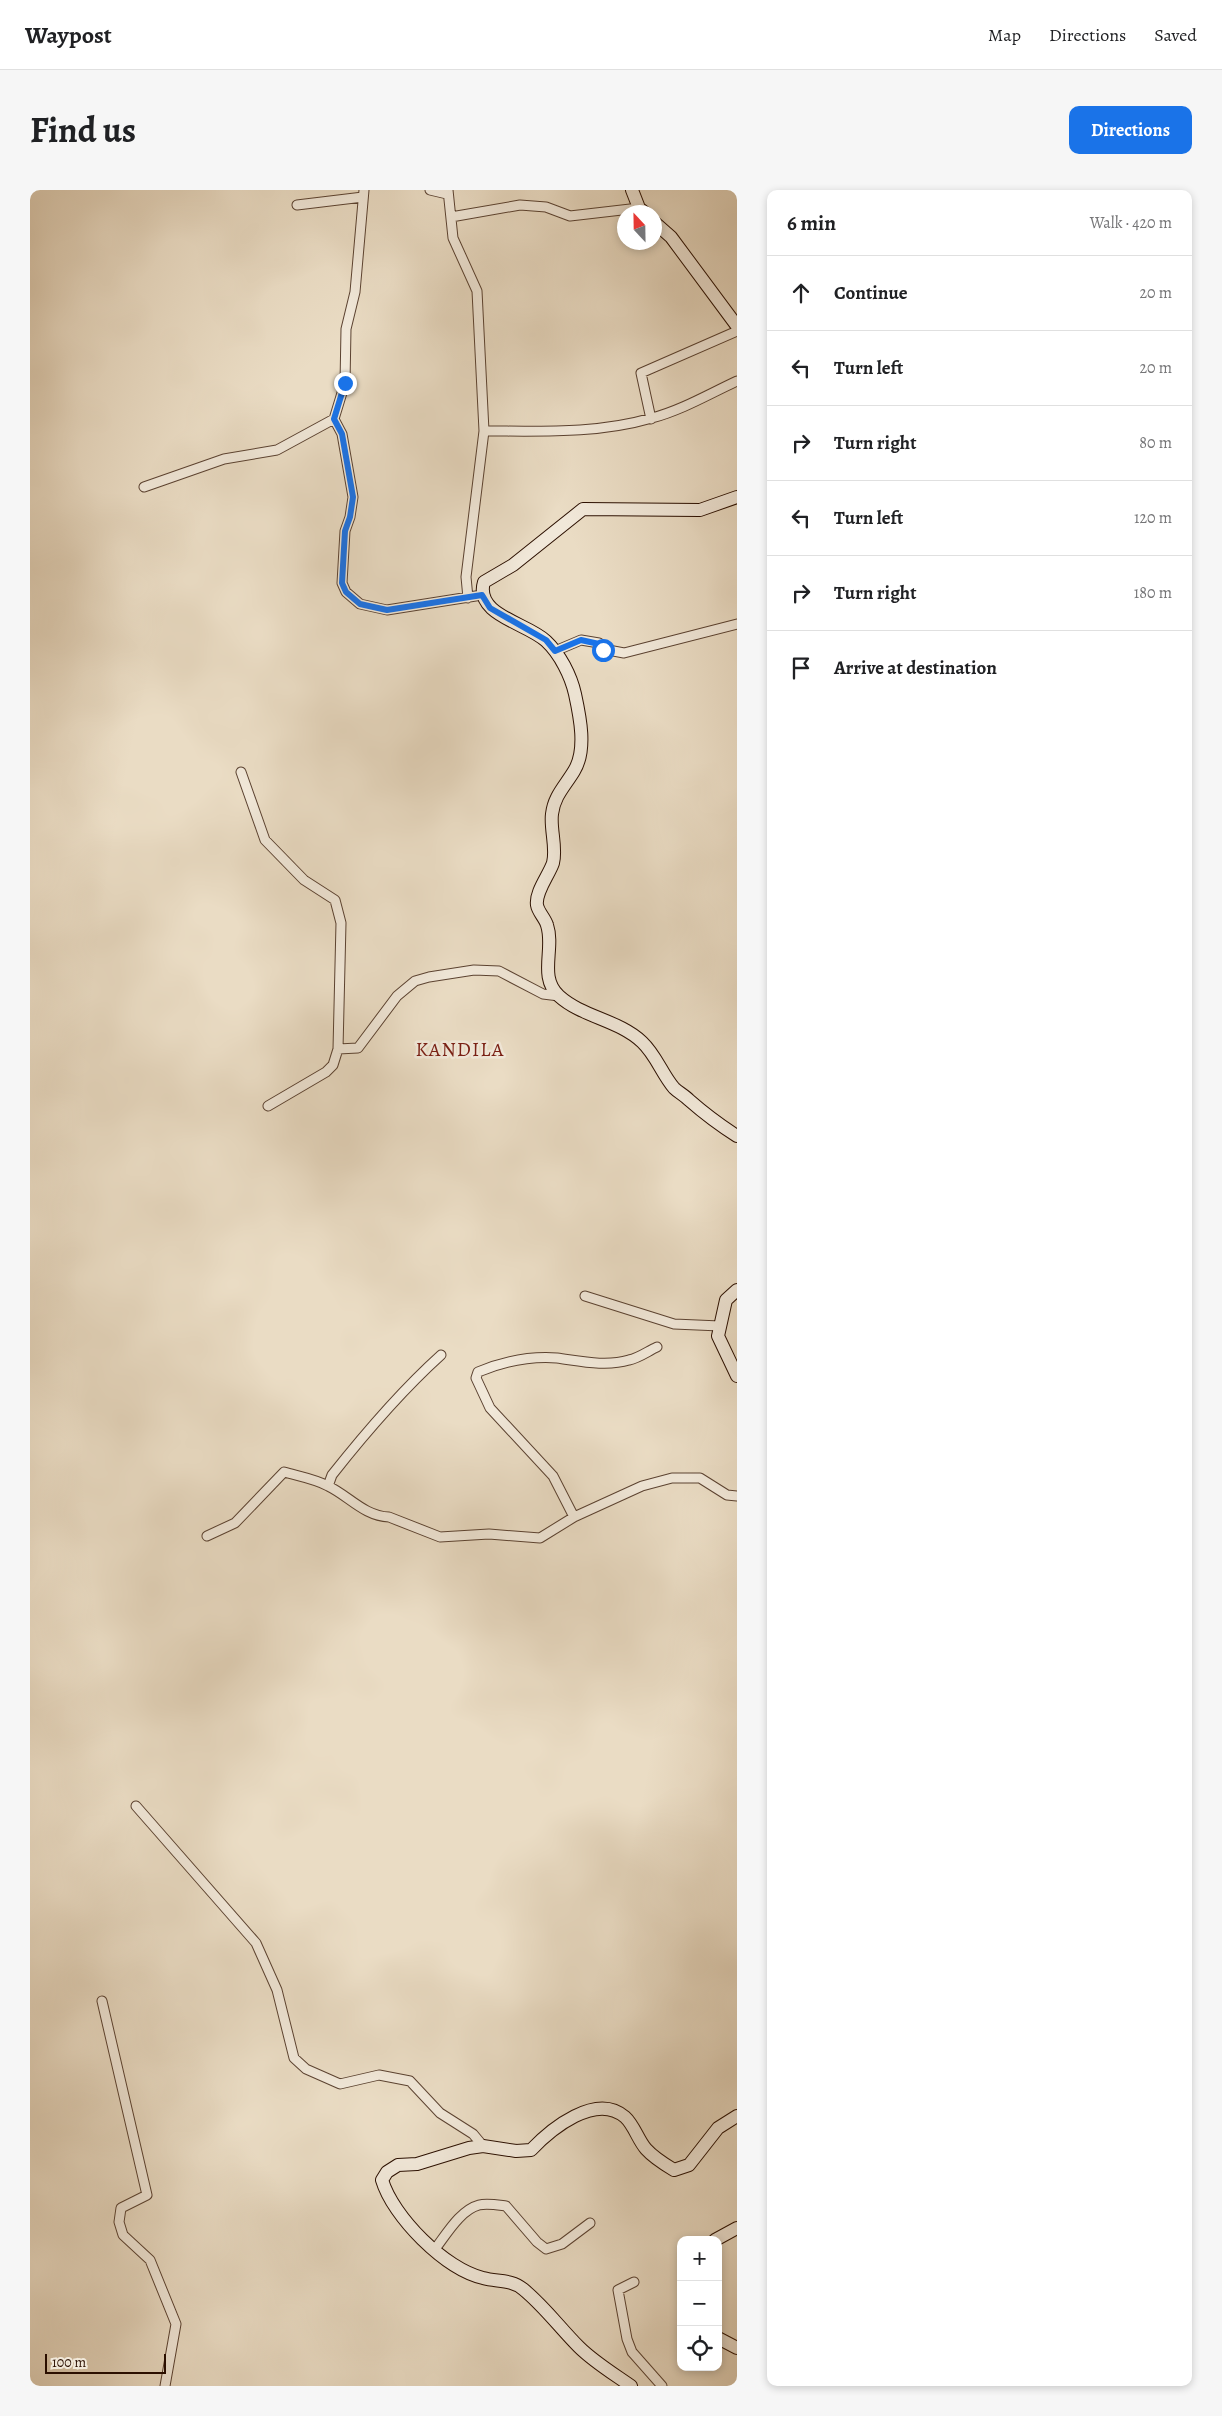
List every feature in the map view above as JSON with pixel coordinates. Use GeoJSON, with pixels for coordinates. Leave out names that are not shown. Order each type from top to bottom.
{"type":"FeatureCollection","features":[{"type":"Feature","properties":{"kind":"main road"},"geometry":{"type":"LineString","coordinates":[[632,190],[640,205]]}},
{"type":"Feature","properties":{"kind":"main road"},"geometry":{"type":"LineString","coordinates":[[662,229],[671,237],[737,326]]}},
{"type":"Feature","properties":{"kind":"main road"},"geometry":{"type":"LineString","coordinates":[[737,497],[700,510],[583,509],[520,560],[484,582],[482,595],[490,608],[546,640],[566,668],[575,692],[581,731],[578,760],[574,772],[556,796],[552,813],[554,861],[537,904],[547,924],[550,939],[546,972],[559,996],[628,1031],[643,1043],[674,1088],[704,1115],[737,1136]]}},
{"type":"Feature","properties":{"kind":"main road"},"geometry":{"type":"LineString","coordinates":[[737,1290],[726,1300],[718,1336],[737,1376]]}},
{"type":"Feature","properties":{"kind":"main road"},"geometry":{"type":"LineString","coordinates":[[631,2386],[581,2348],[522,2288],[503,2280],[484,2278],[471,2273],[455,2265],[422,2240],[386,2194],[382,2180],[388,2172],[398,2165],[417,2164],[469,2148],[483,2146],[516,2151],[531,2150],[545,2135],[570,2119],[588,2110],[601,2109],[624,2116],[646,2149],[674,2170],[688,2165],[718,2128],[737,2116]]}},
{"type":"Feature","properties":{"kind":"main road"},"geometry":{"type":"LineString","coordinates":[[722,2236],[737,2228]]}},
{"type":"Feature","properties":{"kind":"main road"},"geometry":{"type":"LineString","coordinates":[[722,2340],[737,2348]]}},
{"type":"Feature","properties":{"kind":"street"},"geometry":{"type":"LineString","coordinates":[[430,190],[448,192],[453,238],[477,291],[484,431],[466,578],[468,598]]}},
{"type":"Feature","properties":{"kind":"street"},"geometry":{"type":"LineString","coordinates":[[144,487],[224,459],[277,450],[334,419],[345,383],[346,329],[355,292],[364,193],[297,205]]}},
{"type":"Feature","properties":{"kind":"street"},"geometry":{"type":"LineString","coordinates":[[451,217],[520,205],[546,208],[570,216],[617,212]]}},
{"type":"Feature","properties":{"kind":"street"},"geometry":{"type":"LineString","coordinates":[[651,419],[641,373],[737,330]]}},
{"type":"Feature","properties":{"kind":"street"},"geometry":{"type":"LineString","coordinates":[[484,431],[582,432],[651,419],[676,410],[737,381]]}},
{"type":"Feature","properties":{"kind":"street"},"geometry":{"type":"LineString","coordinates":[[334,419],[342,434],[353,497],[350,517],[345,531],[342,583],[346,592],[360,604],[387,610],[482,595]]}},
{"type":"Feature","properties":{"kind":"street"},"geometry":{"type":"LineString","coordinates":[[555,651],[581,640],[599,644],[603,650],[624,653],[737,624]]}},
{"type":"Feature","properties":{"kind":"street"},"geometry":{"type":"LineString","coordinates":[[241,772],[265,840],[304,880],[335,900],[341,924],[338,1049],[332,1065],[326,1072],[268,1106]]}},
{"type":"Feature","properties":{"kind":"street"},"geometry":{"type":"LineString","coordinates":[[338,1049],[358,1048],[397,996],[415,981],[429,977],[457,972],[499,971],[542,994],[559,996]]}},
{"type":"Feature","properties":{"kind":"street"},"geometry":{"type":"LineString","coordinates":[[585,1296],[674,1324],[720,1326]]}},
{"type":"Feature","properties":{"kind":"street"},"geometry":{"type":"LineString","coordinates":[[574,1517],[553,1476],[490,1408],[476,1378],[478,1372],[498,1364],[533,1358],[556,1358],[589,1363],[629,1360],[657,1347]]}},
{"type":"Feature","properties":{"kind":"street"},"geometry":{"type":"LineString","coordinates":[[328,1486],[332,1475],[380,1415],[408,1384],[441,1355]]}},
{"type":"Feature","properties":{"kind":"street"},"geometry":{"type":"LineString","coordinates":[[208,1536],[235,1523],[284,1472],[328,1486],[365,1511],[380,1517],[389,1517],[440,1537],[489,1534],[540,1538],[574,1517],[642,1486],[672,1478],[700,1478],[727,1495],[737,1496]]}},
{"type":"Feature","properties":{"kind":"street"},"geometry":{"type":"LineString","coordinates":[[136,1806],[256,1943],[277,1990],[294,2058],[306,2069],[340,2084],[379,2075],[410,2081],[440,2113],[460,2123],[483,2146]]}},
{"type":"Feature","properties":{"kind":"street"},"geometry":{"type":"LineString","coordinates":[[102,2001],[147,2195],[122,2208],[119,2222],[122,2235],[150,2260],[176,2324],[165,2386]]}},
{"type":"Feature","properties":{"kind":"street"},"geometry":{"type":"LineString","coordinates":[[434,2249],[469,2210],[479,2205],[506,2206],[537,2242],[546,2248],[562,2244],[590,2223]]}},
{"type":"Feature","properties":{"kind":"street"},"geometry":{"type":"LineString","coordinates":[[634,2282],[618,2290],[627,2339],[638,2361],[662,2386]]}},
{"type":"Feature","properties":{"kind":"district","name":"KANDILA"},"geometry":{"type":"Point","coordinates":[460,1049]}},
{"type":"Feature","properties":{"kind":"route"},"geometry":{"type":"LineString","coordinates":[[345,383],[334,419],[342,434],[353,497],[350,517],[345,531],[342,583],[346,592],[360,604],[387,610],[482,595],[490,608],[546,640],[555,651],[581,640],[599,644],[603,650]]}}]}
